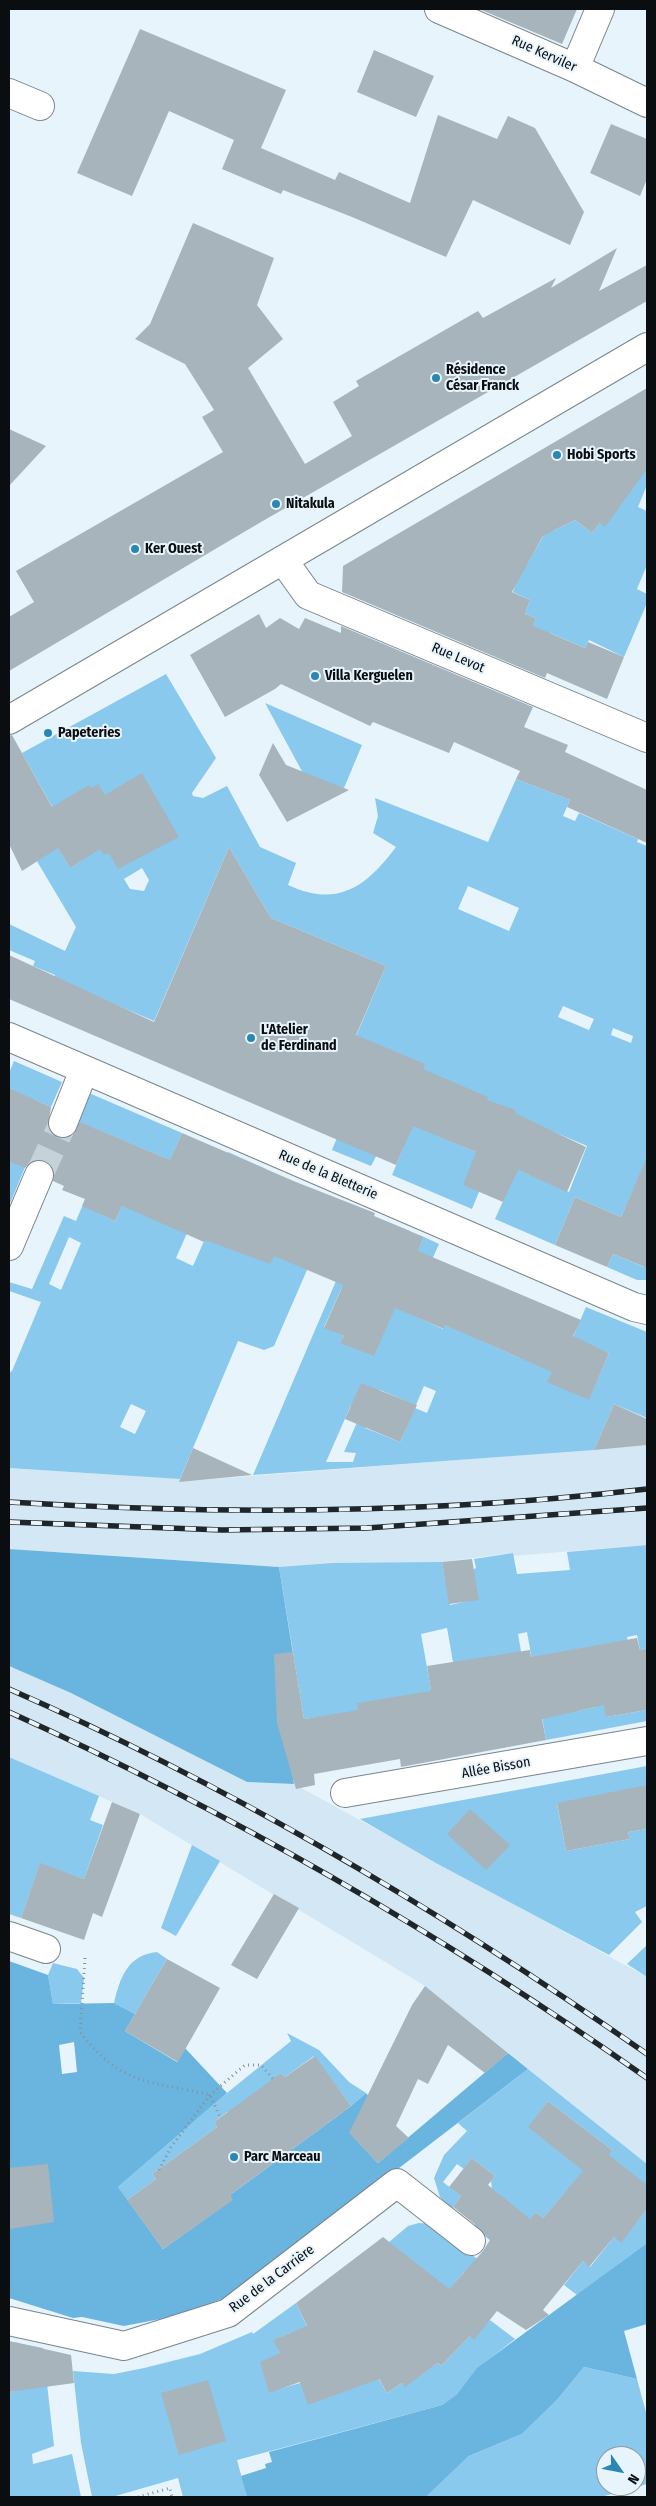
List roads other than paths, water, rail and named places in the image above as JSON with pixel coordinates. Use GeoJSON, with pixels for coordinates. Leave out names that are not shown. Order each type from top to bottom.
{"type":"FeatureCollection","features":[{"type":"Feature","properties":{"kind":"street","name":"Rue Kerviler"},"geometry":{"type":"LineString","coordinates":[[439,9],[575,68],[647,103]]}},
{"type":"Feature","properties":{"kind":"street"},"geometry":{"type":"LineString","coordinates":[[575,68],[600,9]]}},
{"type":"Feature","properties":{"kind":"street"},"geometry":{"type":"LineString","coordinates":[[9,93],[40,106]]}},
{"type":"Feature","properties":{"kind":"street"},"geometry":{"type":"LineString","coordinates":[[9,720],[647,347]]}},
{"type":"Feature","properties":{"kind":"street","name":"Rue Levot"},"geometry":{"type":"LineString","coordinates":[[283,560],[308,595],[647,738]]}},
{"type":"Feature","properties":{"kind":"street","name":"Rue de la Bletterie"},"geometry":{"type":"LineString","coordinates":[[9,1037],[624,1303],[647,1310]]}},
{"type":"Feature","properties":{"kind":"street"},"geometry":{"type":"LineString","coordinates":[[62,1123],[84,1070]]}},
{"type":"Feature","properties":{"kind":"street"},"geometry":{"type":"LineString","coordinates":[[9,1246],[39,1174]]}},
{"type":"Feature","properties":{"kind":"street","name":"Allée Bisson"},"geometry":{"type":"LineString","coordinates":[[345,1793],[647,1741]]}},
{"type":"Feature","properties":{"kind":"street"},"geometry":{"type":"LineString","coordinates":[[9,1936],[46,1948]]}},
{"type":"Feature","properties":{"kind":"street","name":"Rue de la Carrière"},"geometry":{"type":"LineString","coordinates":[[9,2321],[124,2346],[228,2313],[397,2183],[471,2241]]}},
{"type":"Feature","properties":{"kind":"tunnel"},"geometry":{"type":"LineString","coordinates":[[39,1175],[63,1123]]}},
{"type":"Feature","properties":{"kind":"railway"},"geometry":{"type":"LineString","coordinates":[[9,1502],[168,1509],[328,1510],[488,1503],[647,1489]]}},
{"type":"Feature","properties":{"kind":"railway"},"geometry":{"type":"LineString","coordinates":[[9,1522],[222,1530],[367,1528],[647,1508]]}},
{"type":"Feature","properties":{"kind":"railway"},"geometry":{"type":"LineString","coordinates":[[9,1689],[175,1768],[337,1856],[494,1952],[647,2054]]}},
{"type":"Feature","properties":{"kind":"railway"},"geometry":{"type":"LineString","coordinates":[[9,1712],[175,1792],[337,1880],[494,1976],[647,2078]]}},
{"type":"Feature","properties":{"kind":"place","name":"Résidence César Franck"},"geometry":{"type":"Point","coordinates":[436,378]}},
{"type":"Feature","properties":{"kind":"place","name":"Hobi Sports"},"geometry":{"type":"Point","coordinates":[557,455]}},
{"type":"Feature","properties":{"kind":"place","name":"Nitakula"},"geometry":{"type":"Point","coordinates":[276,504]}},
{"type":"Feature","properties":{"kind":"place","name":"Ker Ouest"},"geometry":{"type":"Point","coordinates":[135,549]}},
{"type":"Feature","properties":{"kind":"place","name":"Villa Kerguelen"},"geometry":{"type":"Point","coordinates":[315,676]}},
{"type":"Feature","properties":{"kind":"place","name":"Papeteries"},"geometry":{"type":"Point","coordinates":[48,733]}},
{"type":"Feature","properties":{"kind":"place","name":"L'Atelier de Ferdinand"},"geometry":{"type":"Point","coordinates":[251,1038]}},
{"type":"Feature","properties":{"kind":"place","name":"Parc Marceau"},"geometry":{"type":"Point","coordinates":[234,2157]}}]}
